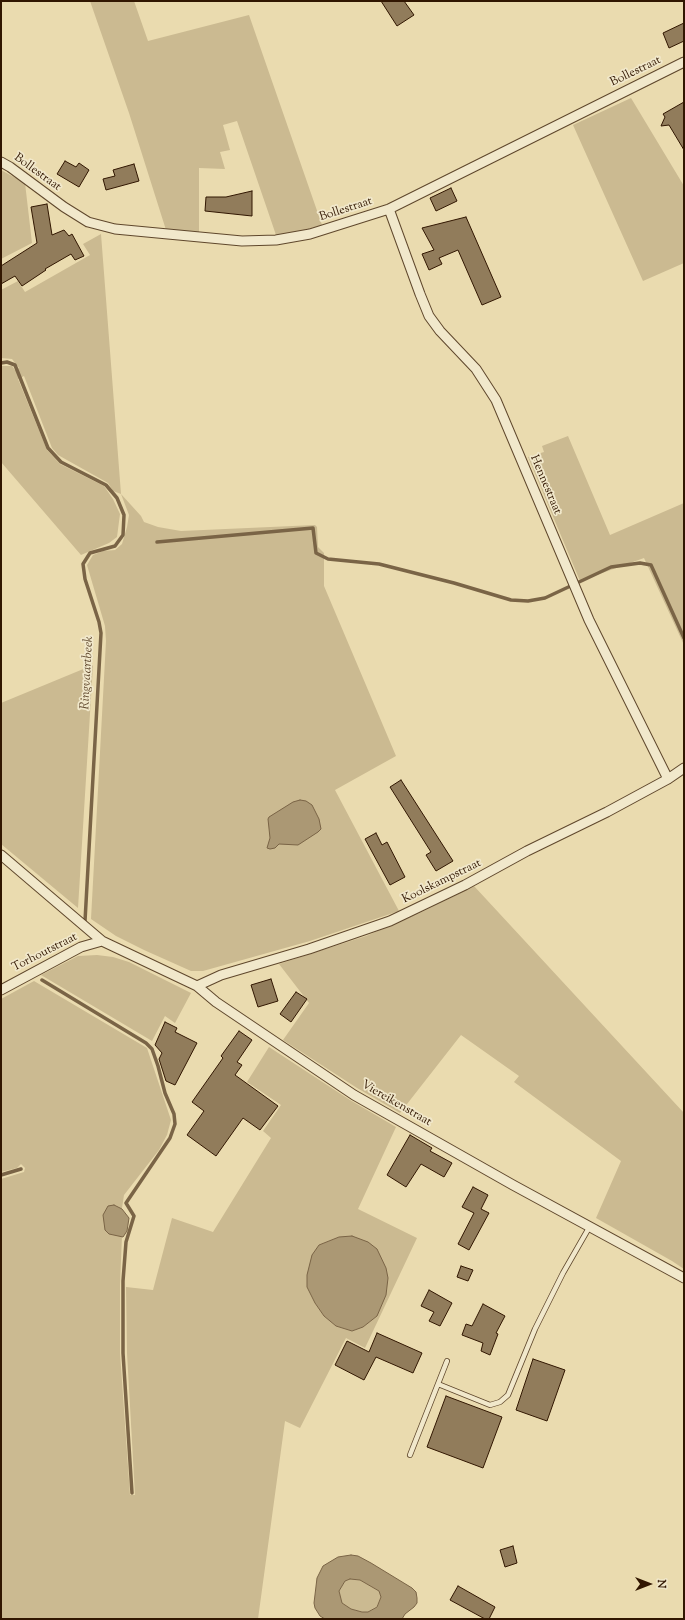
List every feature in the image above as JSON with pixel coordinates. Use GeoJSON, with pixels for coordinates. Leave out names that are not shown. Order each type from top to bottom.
{"type":"FeatureCollection","features":[{"type":"Feature","properties":{"kind":"street","name":"Bollestraat"},"geometry":{"type":"LineString","coordinates":[[1,162],[64,207],[88,222],[115,230],[242,241],[276,240],[310,234],[389,209],[684,62]]}},
{"type":"Feature","properties":{"kind":"street","name":"Hennestraat"},"geometry":{"type":"LineString","coordinates":[[389,209],[429,316],[440,331],[476,369],[496,400],[589,620],[668,779]]}},
{"type":"Feature","properties":{"kind":"street","name":"Koolskampstraat"},"geometry":{"type":"LineString","coordinates":[[197,986],[221,975],[309,949],[390,921],[465,885],[526,851],[607,812],[668,779],[684,768]]}},
{"type":"Feature","properties":{"kind":"street","name":"Viereikenstraat"},"geometry":{"type":"LineString","coordinates":[[1,855],[102,941],[197,986],[216,1002],[354,1095],[513,1185],[684,1278]]}},
{"type":"Feature","properties":{"kind":"street","name":"Torhoutstraat"},"geometry":{"type":"LineString","coordinates":[[1,990],[81,947],[102,941]]}},
{"type":"Feature","properties":{"kind":"lane"},"geometry":{"type":"LineString","coordinates":[[438,1384],[490,1404],[500,1402],[508,1395],[535,1329],[563,1273],[590,1226]]}},
{"type":"Feature","properties":{"kind":"lane"},"geometry":{"type":"LineString","coordinates":[[410,1455],[447,1361]]}},
{"type":"Feature","properties":{"kind":"shaded area"},"geometry":{"type":"Polygon","coordinates":[[[90,1],[134,1],[148,41],[249,15],[322,225],[298,232],[276,235],[237,121],[223,125],[230,150],[220,152],[225,169],[199,168],[199,232],[166,230],[129,113],[90,1]]]}},
{"type":"Feature","properties":{"kind":"shaded area"},"geometry":{"type":"Polygon","coordinates":[[[631,98],[684,186],[684,263],[643,281],[573,125],[631,98]]]}},
{"type":"Feature","properties":{"kind":"shaded area"},"geometry":{"type":"Polygon","coordinates":[[[1,170],[25,183],[32,243],[1,259],[1,170]]]}},
{"type":"Feature","properties":{"kind":"shaded area"},"geometry":{"type":"Polygon","coordinates":[[[101,234],[121,494],[113,491],[108,483],[58,455],[52,448],[24,376],[18,379],[47,450],[60,464],[104,486],[113,499],[120,514],[117,537],[109,543],[81,555],[1,462],[1,366],[12,366],[15,370],[19,368],[12,359],[1,358],[1,290],[18,281],[25,292],[90,255],[83,244],[101,234]]]}},
{"type":"Feature","properties":{"kind":"shaded area"},"geometry":{"type":"Polygon","coordinates":[[[568,436],[610,535],[684,503],[684,645],[644,558],[580,581],[528,457],[544,452],[542,446],[568,436]]]}},
{"type":"Feature","properties":{"kind":"shaded area"},"geometry":{"type":"Polygon","coordinates":[[[121,494],[141,516],[144,522],[158,527],[181,531],[315,525],[317,527],[318,547],[324,553],[324,586],[396,756],[335,790],[399,911],[310,941],[203,971],[191,971],[144,950],[116,936],[91,919],[106,641],[105,626],[87,565],[93,555],[103,551],[115,550],[122,544],[129,515],[121,494]]]}},
{"type":"Feature","properties":{"kind":"shaded area"},"geometry":{"type":"Polygon","coordinates":[[[93,665],[78,908],[1,844],[1,703],[93,665]]]}},
{"type":"Feature","properties":{"kind":"shaded area"},"geometry":{"type":"Polygon","coordinates":[[[300,800],[306,801],[312,805],[319,819],[321,829],[298,845],[279,844],[275,848],[267,848],[270,838],[269,817],[293,802],[300,800]]]}},
{"type":"Feature","properties":{"kind":"shaded area"},"geometry":{"type":"Polygon","coordinates":[[[474,886],[684,1113],[684,1269],[596,1218],[621,1161],[514,1082],[519,1076],[461,1035],[400,1113],[357,1088],[283,1040],[309,1003],[279,964],[366,936],[424,911],[474,886]]]}},
{"type":"Feature","properties":{"kind":"shaded area"},"geometry":{"type":"Polygon","coordinates":[[[97,955],[113,957],[129,962],[191,993],[175,1023],[165,1016],[152,1041],[41,975],[78,956],[97,955]]]}},
{"type":"Feature","properties":{"kind":"shaded area"},"geometry":{"type":"Polygon","coordinates":[[[34,981],[147,1048],[171,1120],[167,1135],[159,1150],[124,1195],[122,1208],[114,1209],[122,1236],[120,1353],[130,1495],[135,1495],[127,1353],[126,1287],[153,1290],[172,1218],[213,1232],[271,1138],[263,1131],[281,1105],[247,1082],[269,1047],[350,1100],[396,1127],[358,1209],[417,1238],[365,1348],[346,1338],[300,1428],[285,1421],[258,1619],[1,1619],[1,1179],[24,1172],[25,1168],[21,1164],[17,1168],[1,1172],[1,999],[34,981]],[[339,1237],[319,1245],[307,1287],[324,1316],[336,1326],[352,1331],[363,1327],[377,1316],[339,1237]]]}},
{"type":"Feature","properties":{"kind":"shaded area"},"geometry":{"type":"Polygon","coordinates":[[[114,1205],[122,1209],[129,1218],[127,1231],[123,1237],[109,1234],[105,1230],[103,1215],[108,1206],[114,1205]]]}},
{"type":"Feature","properties":{"kind":"shaded area"},"geometry":{"type":"Polygon","coordinates":[[[352,1236],[368,1242],[377,1249],[386,1268],[388,1278],[386,1295],[377,1316],[363,1327],[352,1331],[336,1326],[324,1316],[307,1287],[307,1275],[312,1255],[319,1245],[339,1237],[352,1236]]]}},
{"type":"Feature","properties":{"kind":"shaded area"},"geometry":{"type":"Polygon","coordinates":[[[351,1555],[358,1556],[371,1563],[412,1588],[416,1592],[417,1603],[405,1614],[402,1619],[325,1619],[320,1616],[314,1603],[317,1578],[323,1566],[338,1557],[351,1555]],[[350,1579],[345,1581],[339,1591],[342,1603],[351,1609],[368,1612],[377,1607],[381,1597],[379,1591],[360,1580],[350,1579]]]}},
{"type":"Feature","properties":{"kind":"shaded area"},"geometry":{"type":"Polygon","coordinates":[[[350,1579],[360,1580],[379,1591],[381,1597],[377,1606],[368,1612],[362,1612],[351,1609],[342,1603],[339,1591],[345,1581],[350,1579]]]}},
{"type":"Feature","properties":{"kind":"building"},"geometry":{"type":"Polygon","coordinates":[[[381,1],[404,1],[414,15],[397,26],[381,1]]]}},
{"type":"Feature","properties":{"kind":"building"},"geometry":{"type":"Polygon","coordinates":[[[684,23],[684,41],[669,48],[663,33],[684,23]]]}},
{"type":"Feature","properties":{"kind":"building"},"geometry":{"type":"Polygon","coordinates":[[[684,102],[684,150],[669,125],[661,126],[665,117],[663,114],[684,102]]]}},
{"type":"Feature","properties":{"kind":"building"},"geometry":{"type":"Polygon","coordinates":[[[65,161],[76,167],[79,163],[89,170],[79,187],[57,174],[65,161]]]}},
{"type":"Feature","properties":{"kind":"building"},"geometry":{"type":"Polygon","coordinates":[[[134,164],[139,181],[106,190],[103,179],[115,176],[113,170],[134,164]]]}},
{"type":"Feature","properties":{"kind":"building"},"geometry":{"type":"Polygon","coordinates":[[[451,188],[457,201],[436,211],[430,198],[451,188]]]}},
{"type":"Feature","properties":{"kind":"building"},"geometry":{"type":"Polygon","coordinates":[[[252,191],[252,216],[205,211],[206,197],[226,197],[252,191]]]}},
{"type":"Feature","properties":{"kind":"building"},"geometry":{"type":"Polygon","coordinates":[[[47,204],[52,235],[64,230],[69,236],[72,234],[84,256],[75,260],[71,254],[45,269],[46,270],[22,286],[15,276],[1,284],[1,266],[37,243],[31,207],[47,204]]]}},
{"type":"Feature","properties":{"kind":"building"},"geometry":{"type":"Polygon","coordinates":[[[466,217],[501,297],[482,305],[458,250],[439,258],[442,264],[429,270],[422,254],[434,250],[422,228],[466,217]]]}},
{"type":"Feature","properties":{"kind":"building"},"geometry":{"type":"Polygon","coordinates":[[[401,780],[453,861],[436,871],[426,855],[431,852],[390,787],[401,780]]]}},
{"type":"Feature","properties":{"kind":"building"},"geometry":{"type":"Polygon","coordinates":[[[376,833],[382,845],[387,842],[405,877],[390,885],[365,839],[376,833]]]}},
{"type":"Feature","properties":{"kind":"building"},"geometry":{"type":"Polygon","coordinates":[[[271,979],[278,1001],[258,1007],[251,985],[271,979]]]}},
{"type":"Feature","properties":{"kind":"building"},"geometry":{"type":"Polygon","coordinates":[[[296,992],[307,999],[291,1022],[280,1014],[296,992]]]}},
{"type":"Feature","properties":{"kind":"building"},"geometry":{"type":"Polygon","coordinates":[[[165,1022],[177,1028],[175,1032],[197,1043],[175,1085],[166,1081],[159,1059],[162,1053],[155,1045],[165,1022]]]}},
{"type":"Feature","properties":{"kind":"building"},"geometry":{"type":"Polygon","coordinates":[[[239,1031],[252,1040],[237,1062],[242,1065],[235,1075],[278,1106],[260,1130],[243,1118],[216,1156],[187,1135],[204,1111],[192,1102],[223,1058],[221,1056],[239,1031]]]}},
{"type":"Feature","properties":{"kind":"building"},"geometry":{"type":"Polygon","coordinates":[[[410,1135],[432,1148],[430,1151],[452,1163],[444,1177],[421,1164],[406,1187],[387,1175],[410,1135]]]}},
{"type":"Feature","properties":{"kind":"building"},"geometry":{"type":"Polygon","coordinates":[[[473,1187],[488,1195],[481,1209],[489,1213],[469,1250],[458,1244],[474,1213],[462,1207],[473,1187]]]}},
{"type":"Feature","properties":{"kind":"building"},"geometry":{"type":"Polygon","coordinates":[[[461,1266],[473,1270],[468,1281],[457,1277],[461,1266]]]}},
{"type":"Feature","properties":{"kind":"building"},"geometry":{"type":"Polygon","coordinates":[[[429,1290],[452,1303],[440,1326],[429,1321],[434,1312],[421,1306],[429,1290]]]}},
{"type":"Feature","properties":{"kind":"building"},"geometry":{"type":"Polygon","coordinates":[[[483,1304],[505,1316],[496,1333],[498,1334],[490,1355],[481,1351],[483,1343],[462,1335],[466,1324],[472,1326],[483,1304]]]}},
{"type":"Feature","properties":{"kind":"building"},"geometry":{"type":"Polygon","coordinates":[[[377,1333],[422,1353],[413,1373],[376,1357],[364,1380],[335,1365],[347,1341],[369,1352],[377,1333]]]}},
{"type":"Feature","properties":{"kind":"building"},"geometry":{"type":"Polygon","coordinates":[[[533,1359],[565,1370],[547,1421],[516,1410],[533,1359]]]}},
{"type":"Feature","properties":{"kind":"building"},"geometry":{"type":"Polygon","coordinates":[[[446,1396],[502,1417],[483,1468],[427,1447],[446,1396]]]}},
{"type":"Feature","properties":{"kind":"building"},"geometry":{"type":"Polygon","coordinates":[[[513,1546],[517,1563],[505,1567],[500,1550],[513,1546]]]}},
{"type":"Feature","properties":{"kind":"building"},"geometry":{"type":"Polygon","coordinates":[[[458,1586],[495,1607],[489,1619],[485,1619],[450,1600],[458,1586]]]}},
{"type":"Feature","properties":{"kind":"waterway","name":"Ringvaartbeek"},"geometry":{"type":"LineString","coordinates":[[1,363],[7,362],[15,365],[48,448],[61,462],[106,485],[117,498],[124,515],[123,535],[115,546],[90,553],[83,564],[85,579],[99,622],[101,633],[85,921]]}},
{"type":"Feature","properties":{"kind":"waterway"},"geometry":{"type":"LineString","coordinates":[[157,542],[313,528],[316,553],[328,559],[379,564],[454,583],[511,600],[528,601],[545,598],[611,567],[640,563],[651,565],[684,638]]}},
{"type":"Feature","properties":{"kind":"waterway"},"geometry":{"type":"LineString","coordinates":[[42,980],[146,1043],[152,1049],[165,1093],[174,1114],[175,1124],[170,1138],[126,1203],[134,1216],[126,1242],[123,1281],[123,1353],[132,1493]]}},
{"type":"Feature","properties":{"kind":"waterway"},"geometry":{"type":"LineString","coordinates":[[1,1175],[21,1169]]}}]}
